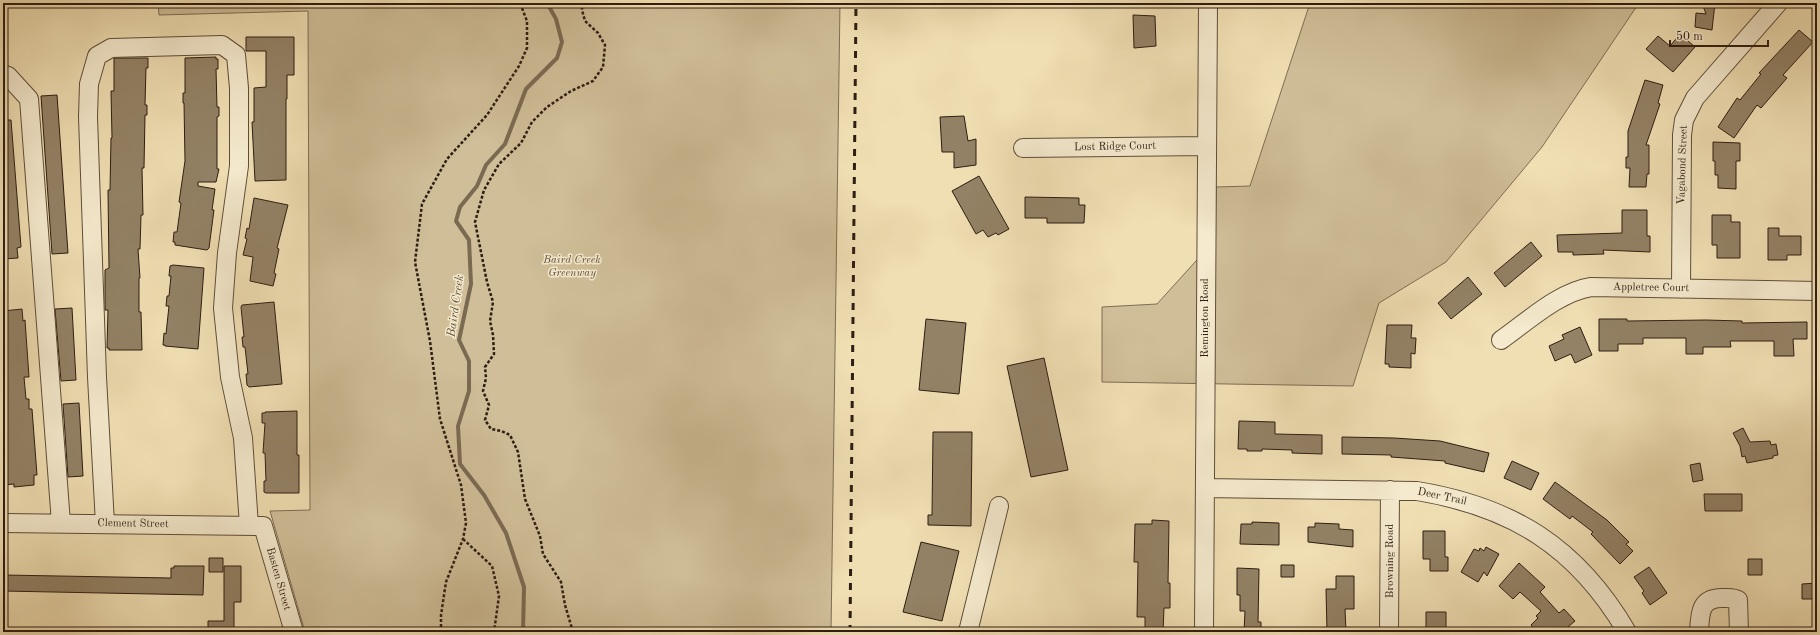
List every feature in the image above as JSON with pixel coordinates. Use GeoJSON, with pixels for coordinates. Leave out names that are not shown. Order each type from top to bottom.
{"type":"FeatureCollection","features":[{"type":"Feature","properties":{"kind":"street","name":"Remington Road"},"geometry":{"type":"LineString","coordinates":[[1204,632],[1208,3]]}},
{"type":"Feature","properties":{"kind":"street","name":"Vagabond Street"},"geometry":{"type":"LineString","coordinates":[[1681,288],[1682,135],[1684,120],[1695,98],[1778,3]]}},
{"type":"Feature","properties":{"kind":"street","name":"Basten Street"},"geometry":{"type":"LineString","coordinates":[[106,524],[97,377],[88,125],[89,84],[96,56],[110,48],[222,45],[236,55],[239,88],[239,166],[227,253],[223,308],[230,377],[243,438],[256,526],[294,632]]}},
{"type":"Feature","properties":{"kind":"street"},"geometry":{"type":"LineString","coordinates":[[3,74],[8,76],[29,99],[61,524]]}},
{"type":"Feature","properties":{"kind":"street","name":"Lost Ridge Court"},"geometry":{"type":"LineString","coordinates":[[1024,148],[1206,146]]}},
{"type":"Feature","properties":{"kind":"street","name":"Appletree Court"},"geometry":{"type":"LineString","coordinates":[[1501,340],[1566,295],[1580,289],[1591,287],[1817,291]]}},
{"type":"Feature","properties":{"kind":"street","name":"Deer Trail"},"geometry":{"type":"LineString","coordinates":[[1205,488],[1417,491],[1462,500],[1481,506],[1505,516],[1531,530],[1572,561],[1595,585],[1615,611],[1627,632]]}},
{"type":"Feature","properties":{"kind":"street","name":"Browning Road"},"geometry":{"type":"LineString","coordinates":[[1389,632],[1390,490]]}},
{"type":"Feature","properties":{"kind":"street"},"geometry":{"type":"LineString","coordinates":[[968,632],[999,506]]}},
{"type":"Feature","properties":{"kind":"street","name":"Clement Street"},"geometry":{"type":"LineString","coordinates":[[3,523],[256,526]]}},
{"type":"Feature","properties":{"kind":"street"},"geometry":{"type":"LineString","coordinates":[[1699,632],[1702,608],[1705,603],[1715,598],[1734,598],[1738,600],[1738,632]]}},
{"type":"Feature","properties":{"kind":"path"},"geometry":{"type":"LineString","coordinates":[[441,632],[441,615],[446,582],[463,539],[466,524],[461,484],[440,419],[430,341],[415,262],[422,204],[447,159],[487,115],[519,66],[527,48],[527,21],[520,3]]}},
{"type":"Feature","properties":{"kind":"path"},"geometry":{"type":"LineString","coordinates":[[573,632],[565,605],[561,582],[544,554],[540,536],[525,499],[518,452],[510,435],[501,431],[491,430],[485,420],[489,405],[483,391],[486,378],[485,367],[494,354],[493,335],[490,321],[493,302],[487,282],[475,222],[484,190],[499,164],[521,143],[532,122],[547,107],[571,92],[593,81],[603,67],[605,46],[598,33],[585,21],[582,3]]}},
{"type":"Feature","properties":{"kind":"path"},"geometry":{"type":"LineString","coordinates":[[463,539],[492,566],[499,596],[494,632]]}},
{"type":"Feature","properties":{"kind":"green space","name":"Baird Creek Greenway"},"geometry":{"type":"Polygon","coordinates":[[[158,3],[840,3],[831,632],[305,632],[270,511],[310,510],[308,11],[159,15],[158,3]]]}},
{"type":"Feature","properties":{"kind":"green space"},"geometry":{"type":"Polygon","coordinates":[[[1310,3],[1639,3],[1542,147],[1446,262],[1379,303],[1353,386],[1102,382],[1102,307],[1157,304],[1215,240],[1216,187],[1250,186],[1310,3]]]}},
{"type":"Feature","properties":{"kind":"building"},"geometry":{"type":"Polygon","coordinates":[[[1702,3],[1715,3],[1712,30],[1695,27],[1696,13],[1706,14],[1702,3]]]}},
{"type":"Feature","properties":{"kind":"building"},"geometry":{"type":"Polygon","coordinates":[[[1133,15],[1155,16],[1156,46],[1134,48],[1133,15]]]}},
{"type":"Feature","properties":{"kind":"building"},"geometry":{"type":"Polygon","coordinates":[[[1799,30],[1813,42],[1783,75],[1787,78],[1761,108],[1757,105],[1734,138],[1718,127],[1737,98],[1740,100],[1761,74],[1759,73],[1799,30]]]}},
{"type":"Feature","properties":{"kind":"building"},"geometry":{"type":"Polygon","coordinates":[[[1680,34],[1695,47],[1673,72],[1646,49],[1658,36],[1670,46],[1680,34]]]}},
{"type":"Feature","properties":{"kind":"building"},"geometry":{"type":"Polygon","coordinates":[[[246,37],[294,37],[294,75],[287,75],[286,180],[255,181],[252,122],[254,122],[254,88],[266,87],[266,51],[246,51],[246,37]]]}},
{"type":"Feature","properties":{"kind":"building"},"geometry":{"type":"Polygon","coordinates":[[[216,57],[216,59],[218,59],[218,69],[216,69],[217,107],[219,107],[219,116],[217,117],[217,169],[219,169],[216,182],[198,182],[198,186],[215,189],[212,210],[214,210],[209,248],[207,250],[175,245],[175,242],[173,242],[174,232],[177,232],[181,203],[179,202],[185,161],[183,93],[185,93],[185,58],[216,57]]]}},
{"type":"Feature","properties":{"kind":"building"},"geometry":{"type":"Polygon","coordinates":[[[114,58],[148,58],[148,68],[146,68],[145,105],[147,105],[147,115],[145,115],[144,168],[142,168],[143,215],[141,215],[140,249],[138,249],[140,278],[139,312],[141,312],[142,350],[109,350],[109,348],[107,348],[108,310],[105,310],[105,270],[109,268],[108,190],[110,190],[112,138],[111,91],[114,91],[114,58]]]}},
{"type":"Feature","properties":{"kind":"building"},"geometry":{"type":"Polygon","coordinates":[[[1645,80],[1663,85],[1658,103],[1660,104],[1646,145],[1649,145],[1649,174],[1647,174],[1646,187],[1629,187],[1630,168],[1626,168],[1626,157],[1628,157],[1628,131],[1645,80]]]}},
{"type":"Feature","properties":{"kind":"building"},"geometry":{"type":"Polygon","coordinates":[[[57,95],[68,253],[52,254],[41,96],[57,95]]]}},
{"type":"Feature","properties":{"kind":"building"},"geometry":{"type":"Polygon","coordinates":[[[964,116],[968,141],[976,139],[976,165],[954,168],[954,152],[942,152],[940,117],[964,116]]]}},
{"type":"Feature","properties":{"kind":"building"},"geometry":{"type":"Polygon","coordinates":[[[3,120],[11,120],[21,247],[17,248],[18,258],[3,259],[3,120]]]}},
{"type":"Feature","properties":{"kind":"building"},"geometry":{"type":"Polygon","coordinates":[[[1713,142],[1740,143],[1740,161],[1736,161],[1736,189],[1718,188],[1718,175],[1715,175],[1715,161],[1713,161],[1713,142]]]}},
{"type":"Feature","properties":{"kind":"building"},"geometry":{"type":"Polygon","coordinates":[[[979,176],[1009,229],[998,235],[996,233],[988,237],[983,230],[976,234],[952,191],[979,176]]]}},
{"type":"Feature","properties":{"kind":"building"},"geometry":{"type":"Polygon","coordinates":[[[1025,197],[1079,198],[1079,205],[1085,205],[1084,223],[1047,223],[1047,218],[1025,218],[1025,197]]]}},
{"type":"Feature","properties":{"kind":"building"},"geometry":{"type":"Polygon","coordinates":[[[254,198],[288,205],[277,248],[279,249],[273,286],[250,281],[253,257],[243,255],[247,239],[245,238],[247,228],[249,229],[254,198]]]}},
{"type":"Feature","properties":{"kind":"building"},"geometry":{"type":"Polygon","coordinates":[[[1622,210],[1647,210],[1647,236],[1650,236],[1650,252],[1603,250],[1604,254],[1573,255],[1573,252],[1558,252],[1557,235],[1622,233],[1622,210]]]}},
{"type":"Feature","properties":{"kind":"building"},"geometry":{"type":"Polygon","coordinates":[[[1712,215],[1731,215],[1731,222],[1740,222],[1740,258],[1717,258],[1717,245],[1712,245],[1712,215]]]}},
{"type":"Feature","properties":{"kind":"building"},"geometry":{"type":"Polygon","coordinates":[[[1768,228],[1779,228],[1779,236],[1801,236],[1801,255],[1787,255],[1787,260],[1768,260],[1768,228]]]}},
{"type":"Feature","properties":{"kind":"building"},"geometry":{"type":"Polygon","coordinates":[[[1531,242],[1542,256],[1505,287],[1494,273],[1531,242]]]}},
{"type":"Feature","properties":{"kind":"building"},"geometry":{"type":"Polygon","coordinates":[[[170,266],[204,268],[198,349],[163,345],[164,333],[166,334],[169,306],[166,306],[167,296],[169,296],[171,276],[169,276],[170,266]]]}},
{"type":"Feature","properties":{"kind":"building"},"geometry":{"type":"Polygon","coordinates":[[[1468,277],[1482,294],[1451,319],[1438,303],[1468,277]]]}},
{"type":"Feature","properties":{"kind":"building"},"geometry":{"type":"Polygon","coordinates":[[[274,302],[282,384],[249,387],[247,385],[246,374],[248,374],[245,347],[243,347],[242,337],[244,337],[241,307],[242,305],[274,302]]]}},
{"type":"Feature","properties":{"kind":"building"},"geometry":{"type":"Polygon","coordinates":[[[72,308],[76,380],[61,381],[55,309],[72,308]]]}},
{"type":"Feature","properties":{"kind":"building"},"geometry":{"type":"Polygon","coordinates":[[[22,309],[23,321],[25,320],[29,377],[24,377],[26,399],[29,399],[29,409],[32,409],[37,475],[34,475],[34,485],[14,487],[14,484],[3,485],[3,311],[22,309]]]}},
{"type":"Feature","properties":{"kind":"building"},"geometry":{"type":"Polygon","coordinates":[[[926,319],[966,323],[959,394],[919,390],[926,319]]]}},
{"type":"Feature","properties":{"kind":"building"},"geometry":{"type":"Polygon","coordinates":[[[1599,319],[1627,319],[1627,321],[1742,321],[1742,323],[1807,322],[1807,339],[1793,339],[1794,356],[1774,356],[1774,341],[1730,341],[1731,347],[1703,347],[1703,354],[1686,354],[1686,338],[1643,338],[1643,344],[1618,344],[1618,351],[1599,351],[1599,319]]]}},
{"type":"Feature","properties":{"kind":"building"},"geometry":{"type":"Polygon","coordinates":[[[1387,325],[1412,325],[1411,338],[1416,338],[1415,354],[1411,353],[1411,368],[1389,367],[1389,364],[1385,364],[1387,325]]]}},
{"type":"Feature","properties":{"kind":"building"},"geometry":{"type":"Polygon","coordinates":[[[1580,327],[1592,355],[1575,363],[1571,354],[1555,361],[1549,346],[1564,339],[1562,335],[1580,327]]]}},
{"type":"Feature","properties":{"kind":"building"},"geometry":{"type":"Polygon","coordinates":[[[1044,358],[1068,470],[1031,477],[1007,366],[1044,358]]]}},
{"type":"Feature","properties":{"kind":"building"},"geometry":{"type":"Polygon","coordinates":[[[79,403],[83,476],[68,477],[63,404],[79,403]]]}},
{"type":"Feature","properties":{"kind":"building"},"geometry":{"type":"Polygon","coordinates":[[[297,411],[299,493],[266,493],[264,492],[264,481],[266,481],[265,453],[263,453],[265,423],[262,423],[262,413],[297,411]]]}},
{"type":"Feature","properties":{"kind":"building"},"geometry":{"type":"Polygon","coordinates":[[[1239,421],[1275,422],[1275,434],[1322,435],[1322,454],[1292,453],[1292,450],[1262,449],[1262,451],[1247,451],[1247,449],[1238,449],[1239,421]]]}},
{"type":"Feature","properties":{"kind":"building"},"geometry":{"type":"Polygon","coordinates":[[[1743,428],[1750,442],[1770,441],[1771,445],[1776,444],[1778,455],[1773,456],[1773,458],[1747,463],[1745,456],[1742,457],[1740,446],[1733,433],[1743,428]]]}},
{"type":"Feature","properties":{"kind":"building"},"geometry":{"type":"Polygon","coordinates":[[[933,432],[972,432],[971,526],[928,525],[928,515],[932,515],[933,432]]]}},
{"type":"Feature","properties":{"kind":"building"},"geometry":{"type":"Polygon","coordinates":[[[1342,437],[1440,441],[1489,453],[1484,472],[1445,463],[1445,461],[1391,457],[1391,455],[1342,454],[1342,437]]]}},
{"type":"Feature","properties":{"kind":"building"},"geometry":{"type":"Polygon","coordinates":[[[1512,461],[1539,473],[1531,490],[1504,478],[1512,461]]]}},
{"type":"Feature","properties":{"kind":"building"},"geometry":{"type":"Polygon","coordinates":[[[1700,463],[1703,480],[1693,482],[1690,465],[1700,463]]]}},
{"type":"Feature","properties":{"kind":"building"},"geometry":{"type":"Polygon","coordinates":[[[1555,482],[1607,520],[1629,542],[1626,544],[1633,551],[1620,564],[1591,534],[1593,532],[1572,516],[1570,519],[1543,499],[1555,482]]]}},
{"type":"Feature","properties":{"kind":"building"},"geometry":{"type":"Polygon","coordinates":[[[1704,494],[1742,494],[1742,511],[1705,511],[1704,494]]]}},
{"type":"Feature","properties":{"kind":"building"},"geometry":{"type":"Polygon","coordinates":[[[1152,520],[1169,521],[1168,583],[1170,583],[1170,608],[1164,608],[1163,632],[1145,632],[1145,617],[1137,617],[1138,562],[1134,562],[1135,524],[1152,524],[1152,520]]]}},
{"type":"Feature","properties":{"kind":"building"},"geometry":{"type":"Polygon","coordinates":[[[1252,522],[1279,523],[1279,545],[1240,544],[1241,524],[1252,524],[1252,522]]]}},
{"type":"Feature","properties":{"kind":"building"},"geometry":{"type":"Polygon","coordinates":[[[1315,523],[1339,524],[1339,529],[1353,530],[1353,547],[1308,542],[1308,527],[1315,527],[1315,523]]]}},
{"type":"Feature","properties":{"kind":"building"},"geometry":{"type":"Polygon","coordinates":[[[1423,531],[1445,531],[1445,557],[1448,557],[1448,571],[1430,571],[1430,559],[1423,559],[1423,531]]]}},
{"type":"Feature","properties":{"kind":"building"},"geometry":{"type":"Polygon","coordinates":[[[921,542],[959,551],[942,621],[903,612],[921,542]]]}},
{"type":"Feature","properties":{"kind":"building"},"geometry":{"type":"Polygon","coordinates":[[[1486,547],[1499,554],[1487,576],[1484,572],[1478,582],[1461,572],[1474,549],[1479,551],[1480,548],[1484,551],[1486,547]]]}},
{"type":"Feature","properties":{"kind":"building"},"geometry":{"type":"Polygon","coordinates":[[[209,558],[223,558],[223,572],[209,572],[209,558]]]}},
{"type":"Feature","properties":{"kind":"building"},"geometry":{"type":"Polygon","coordinates":[[[1748,559],[1762,559],[1762,575],[1748,575],[1748,559]]]}},
{"type":"Feature","properties":{"kind":"building"},"geometry":{"type":"Polygon","coordinates":[[[1519,563],[1545,587],[1540,592],[1559,613],[1564,609],[1575,621],[1562,632],[1536,632],[1531,625],[1538,618],[1536,616],[1541,611],[1520,592],[1513,599],[1499,586],[1519,563]]]}},
{"type":"Feature","properties":{"kind":"building"},"geometry":{"type":"Polygon","coordinates":[[[1281,565],[1294,565],[1294,577],[1281,577],[1281,565]]]}},
{"type":"Feature","properties":{"kind":"building"},"geometry":{"type":"Polygon","coordinates":[[[174,566],[204,566],[203,595],[3,591],[3,575],[171,578],[171,568],[174,568],[174,566]]]}},
{"type":"Feature","properties":{"kind":"building"},"geometry":{"type":"Polygon","coordinates":[[[224,566],[241,566],[241,602],[234,602],[234,632],[208,632],[208,621],[224,621],[224,566]]]}},
{"type":"Feature","properties":{"kind":"building"},"geometry":{"type":"Polygon","coordinates":[[[1649,567],[1667,593],[1650,605],[1642,593],[1644,591],[1634,577],[1649,567]]]}},
{"type":"Feature","properties":{"kind":"building"},"geometry":{"type":"Polygon","coordinates":[[[1237,568],[1259,569],[1258,622],[1261,622],[1261,632],[1244,632],[1245,611],[1240,611],[1240,595],[1237,595],[1237,568]]]}},
{"type":"Feature","properties":{"kind":"building"},"geometry":{"type":"Polygon","coordinates":[[[1336,576],[1354,576],[1354,609],[1345,609],[1346,632],[1327,632],[1326,589],[1336,589],[1336,576]]]}},
{"type":"Feature","properties":{"kind":"building"},"geometry":{"type":"Polygon","coordinates":[[[1817,583],[1817,599],[1802,599],[1802,584],[1817,583]]]}},
{"type":"Feature","properties":{"kind":"building"},"geometry":{"type":"Polygon","coordinates":[[[1426,612],[1446,612],[1446,632],[1426,632],[1426,612]]]}},
{"type":"Feature","properties":{"kind":"waterway","name":"Baird Creek"},"geometry":{"type":"LineString","coordinates":[[523,632],[524,587],[506,533],[484,495],[460,464],[458,426],[469,391],[469,361],[459,340],[471,284],[469,240],[456,221],[460,207],[477,186],[486,165],[505,144],[526,89],[557,58],[562,42],[556,19],[547,3]]}},
{"type":"Feature","properties":{"kind":"railway"},"geometry":{"type":"LineString","coordinates":[[850,632],[856,3]]}}]}
